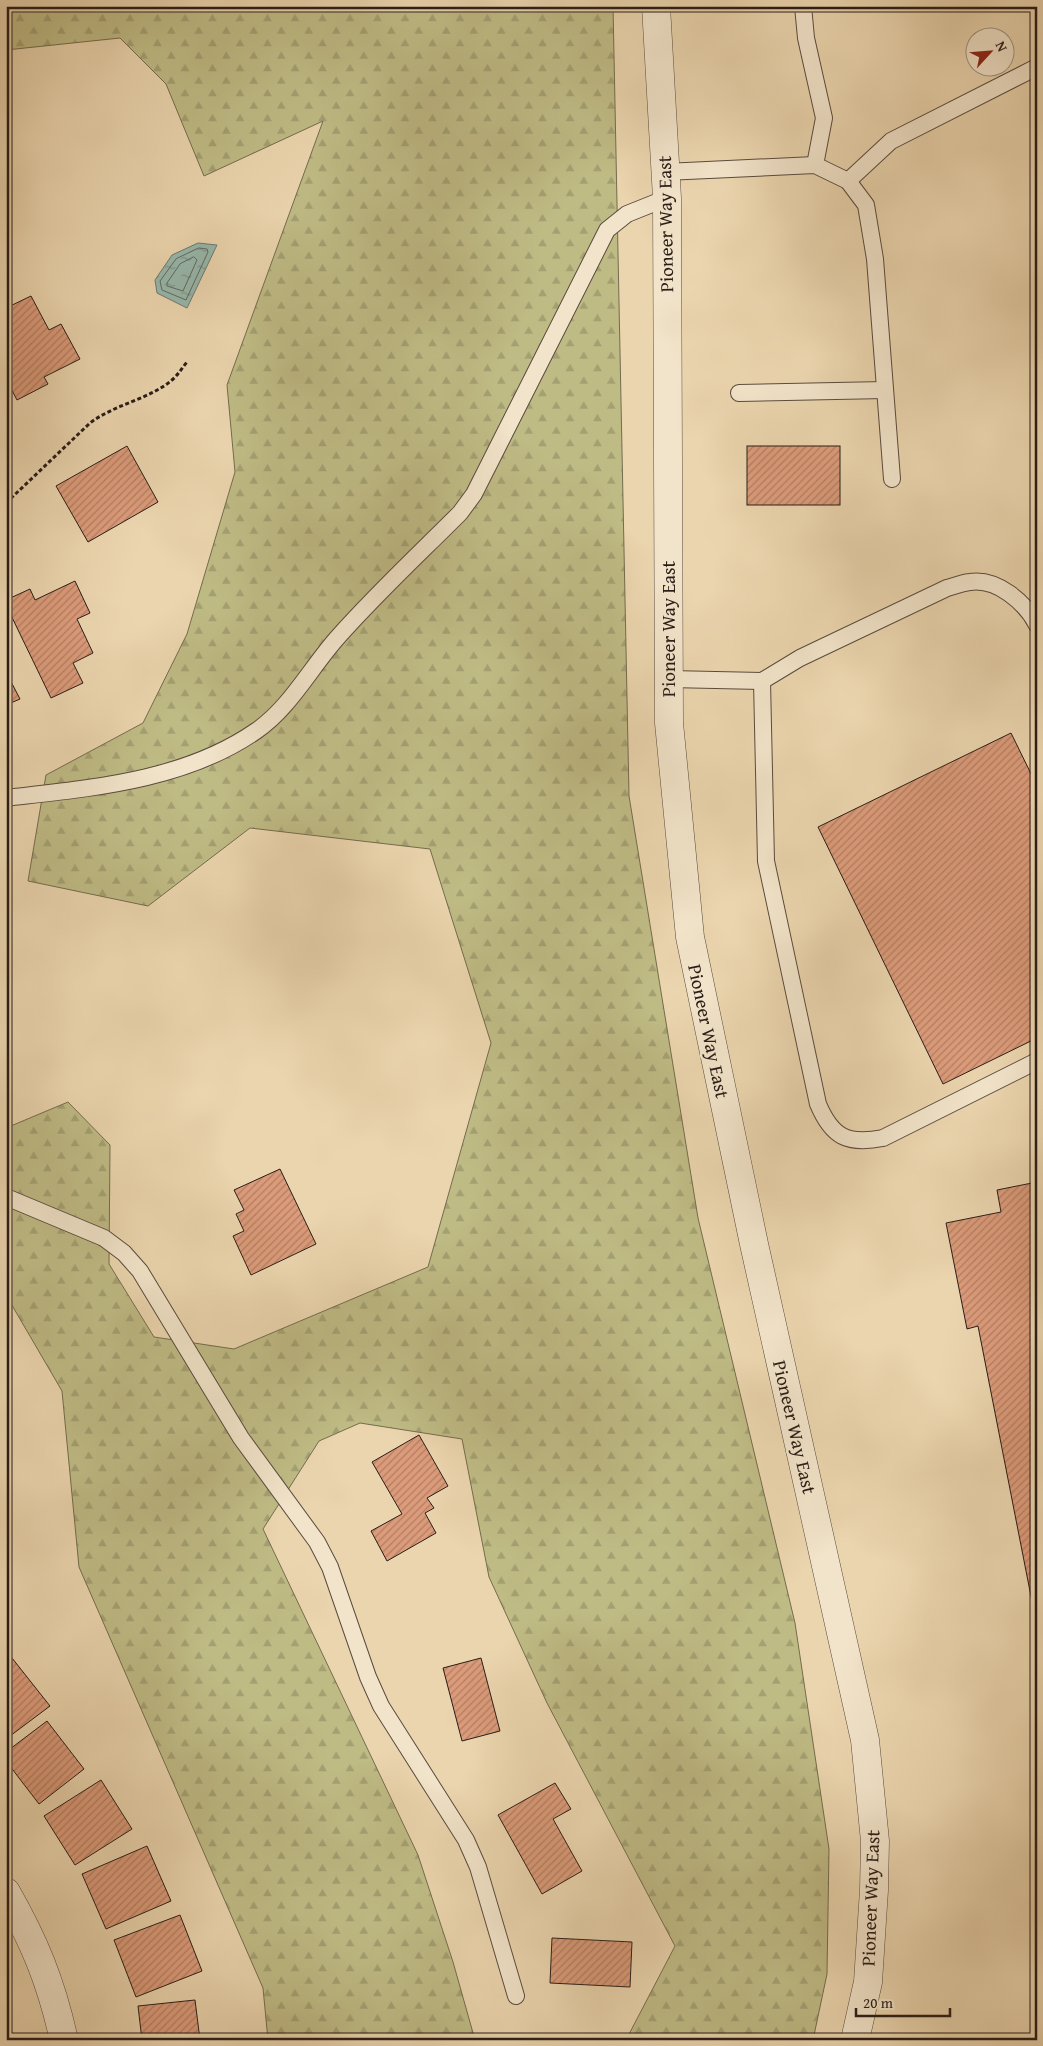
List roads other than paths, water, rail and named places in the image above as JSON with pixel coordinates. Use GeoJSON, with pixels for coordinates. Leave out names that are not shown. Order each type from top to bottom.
{"type":"FeatureCollection","features":[{"type":"Feature","properties":{"kind":"street","name":"Pioneer Way East"},"geometry":{"type":"LineString","coordinates":[[656,6],[666,185],[669,723],[690,937],[754,1244],[865,1740],[875,1841],[874,1890],[868,1982],[855,2040]]}},
{"type":"Feature","properties":{"kind":"street"},"geometry":{"type":"LineString","coordinates":[[6,1892],[29,1933],[51,1986],[64,2040]]}},
{"type":"Feature","properties":{"kind":"lane"},"geometry":{"type":"LineString","coordinates":[[803,6],[806,38],[824,118],[815,165]]}},
{"type":"Feature","properties":{"kind":"lane"},"geometry":{"type":"LineString","coordinates":[[848,181],[891,141],[1037,67]]}},
{"type":"Feature","properties":{"kind":"lane"},"geometry":{"type":"LineString","coordinates":[[6,798],[78,790],[165,774],[227,747],[272,719],[338,637],[460,512],[474,494],[607,230],[666,185],[815,165],[848,181],[866,205],[875,259],[892,479]]}},
{"type":"Feature","properties":{"kind":"lane"},"geometry":{"type":"LineString","coordinates":[[739,393],[885,390]]}},
{"type":"Feature","properties":{"kind":"lane"},"geometry":{"type":"LineString","coordinates":[[668,679],[762,681],[800,658],[947,588],[971,581],[993,584],[1016,598],[1037,625]]}},
{"type":"Feature","properties":{"kind":"lane"},"geometry":{"type":"LineString","coordinates":[[762,681],[766,862],[818,1104],[824,1119],[835,1133],[850,1140],[865,1142],[882,1138],[1037,1061]]}},
{"type":"Feature","properties":{"kind":"lane"},"geometry":{"type":"LineString","coordinates":[[6,1197],[104,1238],[124,1253],[140,1272],[241,1438],[317,1542],[330,1567],[368,1677],[381,1706],[466,1840],[478,1867],[516,1996]]}},
{"type":"Feature","properties":{"kind":"water"},"geometry":{"type":"Polygon","coordinates":[[[198,243],[217,245],[187,308],[157,293],[155,280],[172,255],[198,243]]]}}]}
